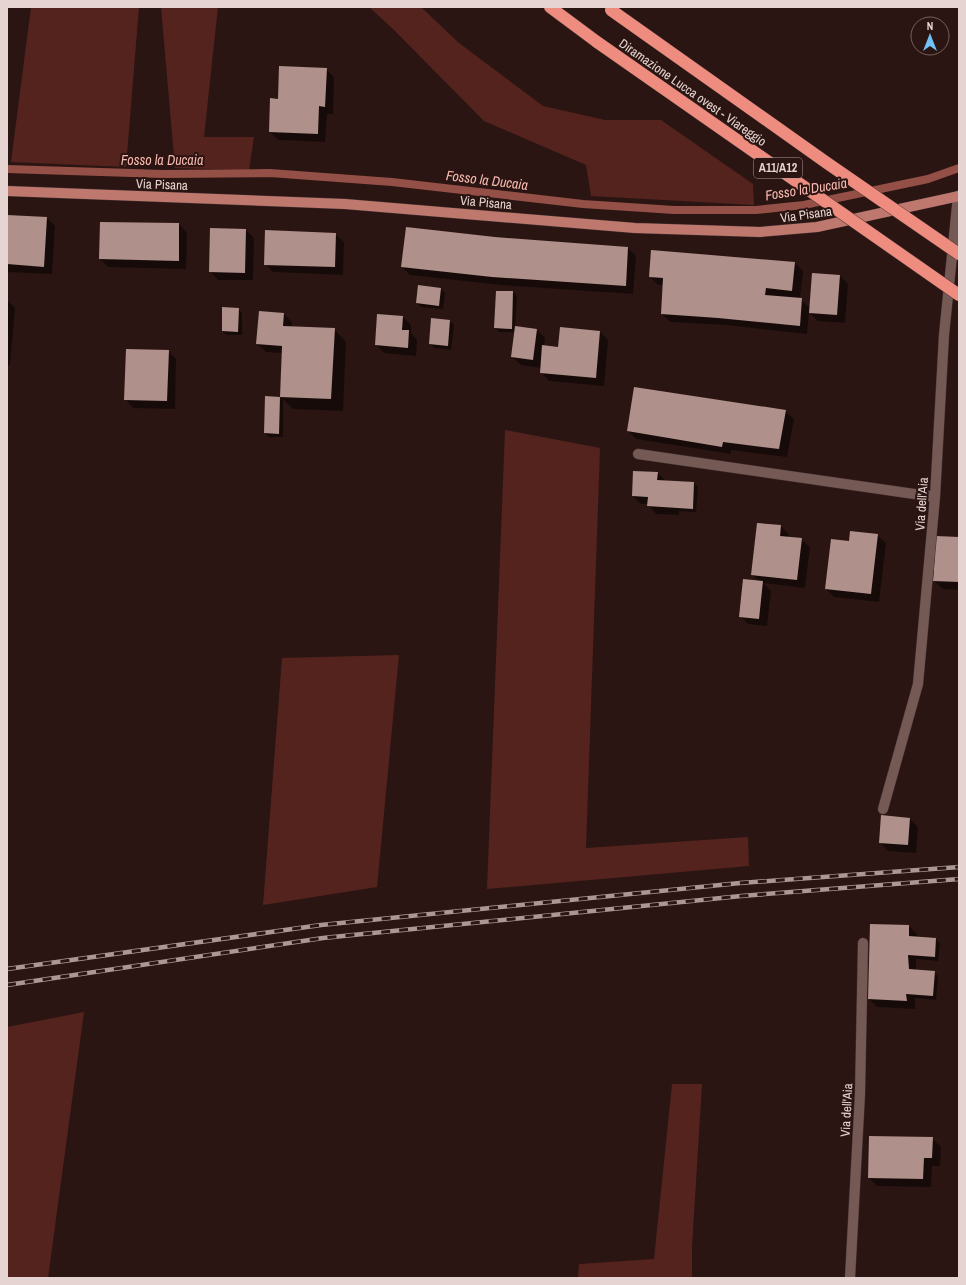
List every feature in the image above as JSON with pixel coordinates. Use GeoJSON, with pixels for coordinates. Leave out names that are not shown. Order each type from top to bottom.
{"type":"FeatureCollection","features":[{"type":"Feature","properties":{"kind":"highway","name":"Diramazione Lucca ovest - Viareggio"},"geometry":{"type":"LineString","coordinates":[[550,7],[597,42],[959,295]]}},
{"type":"Feature","properties":{"kind":"highway","name":"Diramazione Lucca ovest - Viareggio"},"geometry":{"type":"LineString","coordinates":[[609,8],[827,163],[959,254]]}},
{"type":"Feature","properties":{"kind":"main road","name":"Via Pisana"},"geometry":{"type":"LineString","coordinates":[[7,191],[345,204],[635,228],[760,232],[817,227],[958,196]]}},
{"type":"Feature","properties":{"kind":"street","name":"Via dell'Aia"},"geometry":{"type":"LineString","coordinates":[[882,809],[918,684],[935,497],[944,335],[958,196]]}},
{"type":"Feature","properties":{"kind":"street"},"geometry":{"type":"LineString","coordinates":[[638,454],[935,497]]}},
{"type":"Feature","properties":{"kind":"street","name":"Via dell'Aia"},"geometry":{"type":"LineString","coordinates":[[850,1278],[860,1094],[863,943]]}},
{"type":"Feature","properties":{"kind":"shaded area"},"geometry":{"type":"Polygon","coordinates":[[[31,7],[139,7],[126,167],[11,162],[31,7]]]}},
{"type":"Feature","properties":{"kind":"shaded area"},"geometry":{"type":"Polygon","coordinates":[[[161,7],[218,7],[204,137],[254,137],[249,170],[175,168],[161,7]]]}},
{"type":"Feature","properties":{"kind":"shaded area"},"geometry":{"type":"Polygon","coordinates":[[[369,7],[421,7],[459,43],[543,106],[605,120],[661,120],[753,184],[754,205],[591,196],[586,165],[484,121],[392,28],[369,7]]]}},
{"type":"Feature","properties":{"kind":"shaded area"},"geometry":{"type":"Polygon","coordinates":[[[505,430],[600,448],[586,848],[748,837],[749,866],[487,889],[505,430]]]}},
{"type":"Feature","properties":{"kind":"shaded area"},"geometry":{"type":"Polygon","coordinates":[[[399,655],[377,887],[263,905],[282,658],[399,655]]]}},
{"type":"Feature","properties":{"kind":"shaded area"},"geometry":{"type":"Polygon","coordinates":[[[84,1012],[48,1278],[7,1278],[7,1027],[84,1012]]]}},
{"type":"Feature","properties":{"kind":"shaded area"},"geometry":{"type":"Polygon","coordinates":[[[672,1084],[702,1084],[692,1247],[692,1278],[578,1278],[579,1264],[654,1259],[672,1084]]]}},
{"type":"Feature","properties":{"kind":"building"},"geometry":{"type":"Polygon","coordinates":[[[279,66],[327,68],[325,107],[319,106],[318,134],[269,132],[270,98],[278,99],[279,66]]]}},
{"type":"Feature","properties":{"kind":"building"},"geometry":{"type":"Polygon","coordinates":[[[7,215],[47,217],[44,267],[7,264],[7,215]]]}},
{"type":"Feature","properties":{"kind":"building"},"geometry":{"type":"Polygon","coordinates":[[[100,222],[179,223],[179,261],[99,259],[100,222]]]}},
{"type":"Feature","properties":{"kind":"building"},"geometry":{"type":"Polygon","coordinates":[[[406,227],[495,237],[628,247],[626,286],[492,277],[401,267],[406,227]]]}},
{"type":"Feature","properties":{"kind":"building"},"geometry":{"type":"Polygon","coordinates":[[[210,228],[246,229],[245,273],[209,272],[210,228]]]}},
{"type":"Feature","properties":{"kind":"building"},"geometry":{"type":"Polygon","coordinates":[[[265,230],[336,233],[335,267],[264,265],[265,230]]]}},
{"type":"Feature","properties":{"kind":"building"},"geometry":{"type":"Polygon","coordinates":[[[651,250],[795,262],[792,291],[766,288],[765,295],[802,298],[800,326],[661,314],[663,278],[649,277],[651,250]]]}},
{"type":"Feature","properties":{"kind":"building"},"geometry":{"type":"Polygon","coordinates":[[[812,273],[840,275],[837,315],[809,313],[812,273]]]}},
{"type":"Feature","properties":{"kind":"building"},"geometry":{"type":"Polygon","coordinates":[[[418,285],[441,288],[439,306],[416,303],[418,285]]]}},
{"type":"Feature","properties":{"kind":"building"},"geometry":{"type":"Polygon","coordinates":[[[496,291],[513,291],[512,329],[494,328],[496,291]]]}},
{"type":"Feature","properties":{"kind":"building"},"geometry":{"type":"Polygon","coordinates":[[[222,307],[239,308],[238,332],[222,331],[222,307]]]}},
{"type":"Feature","properties":{"kind":"building"},"geometry":{"type":"Polygon","coordinates":[[[259,311],[284,313],[283,326],[335,328],[331,399],[280,397],[282,346],[256,344],[259,311]]]}},
{"type":"Feature","properties":{"kind":"building"},"geometry":{"type":"Polygon","coordinates":[[[377,314],[403,316],[402,330],[409,330],[408,348],[375,345],[377,314]]]}},
{"type":"Feature","properties":{"kind":"building"},"geometry":{"type":"Polygon","coordinates":[[[431,318],[450,320],[448,346],[429,344],[431,318]]]}},
{"type":"Feature","properties":{"kind":"building"},"geometry":{"type":"Polygon","coordinates":[[[515,326],[537,329],[533,360],[511,357],[515,326]]]}},
{"type":"Feature","properties":{"kind":"building"},"geometry":{"type":"Polygon","coordinates":[[[560,327],[600,331],[596,378],[540,373],[542,345],[558,347],[560,327]]]}},
{"type":"Feature","properties":{"kind":"building"},"geometry":{"type":"Polygon","coordinates":[[[126,349],[169,350],[167,401],[124,400],[126,349]]]}},
{"type":"Feature","properties":{"kind":"building"},"geometry":{"type":"Polygon","coordinates":[[[634,387],[786,410],[779,449],[723,442],[722,447],[627,431],[634,387]]]}},
{"type":"Feature","properties":{"kind":"building"},"geometry":{"type":"Polygon","coordinates":[[[265,396],[280,397],[279,434],[264,433],[265,396]]]}},
{"type":"Feature","properties":{"kind":"building"},"geometry":{"type":"Polygon","coordinates":[[[633,471],[658,472],[657,480],[694,482],[693,509],[647,506],[648,497],[632,496],[633,471]]]}},
{"type":"Feature","properties":{"kind":"building"},"geometry":{"type":"Polygon","coordinates":[[[757,523],[781,525],[780,536],[802,538],[797,580],[751,575],[757,523]]]}},
{"type":"Feature","properties":{"kind":"building"},"geometry":{"type":"Polygon","coordinates":[[[850,531],[878,534],[871,594],[825,589],[831,539],[849,541],[850,531]]]}},
{"type":"Feature","properties":{"kind":"building"},"geometry":{"type":"Polygon","coordinates":[[[936,536],[959,537],[959,582],[933,581],[936,536]]]}},
{"type":"Feature","properties":{"kind":"building"},"geometry":{"type":"Polygon","coordinates":[[[743,579],[763,581],[759,619],[739,617],[743,579]]]}},
{"type":"Feature","properties":{"kind":"building"},"geometry":{"type":"Polygon","coordinates":[[[881,815],[910,818],[908,845],[879,843],[881,815]]]}},
{"type":"Feature","properties":{"kind":"building"},"geometry":{"type":"Polygon","coordinates":[[[870,924],[909,925],[909,936],[936,938],[935,957],[908,955],[909,969],[935,971],[933,996],[906,994],[907,1001],[868,999],[870,924]]]}},
{"type":"Feature","properties":{"kind":"building"},"geometry":{"type":"Polygon","coordinates":[[[869,1136],[933,1137],[932,1158],[924,1158],[923,1179],[868,1178],[869,1136]]]}},
{"type":"Feature","properties":{"kind":"waterway","name":"Fosso la Ducaia"},"geometry":{"type":"LineString","coordinates":[[7,169],[163,174],[270,173],[392,182],[583,204],[674,210],[756,210],[804,205],[928,179],[959,168]]}},
{"type":"Feature","properties":{"kind":"railway"},"geometry":{"type":"LineString","coordinates":[[7,969],[321,925],[740,883],[959,867]]}},
{"type":"Feature","properties":{"kind":"railway"},"geometry":{"type":"LineString","coordinates":[[7,985],[323,938],[741,896],[959,879]]}}]}
